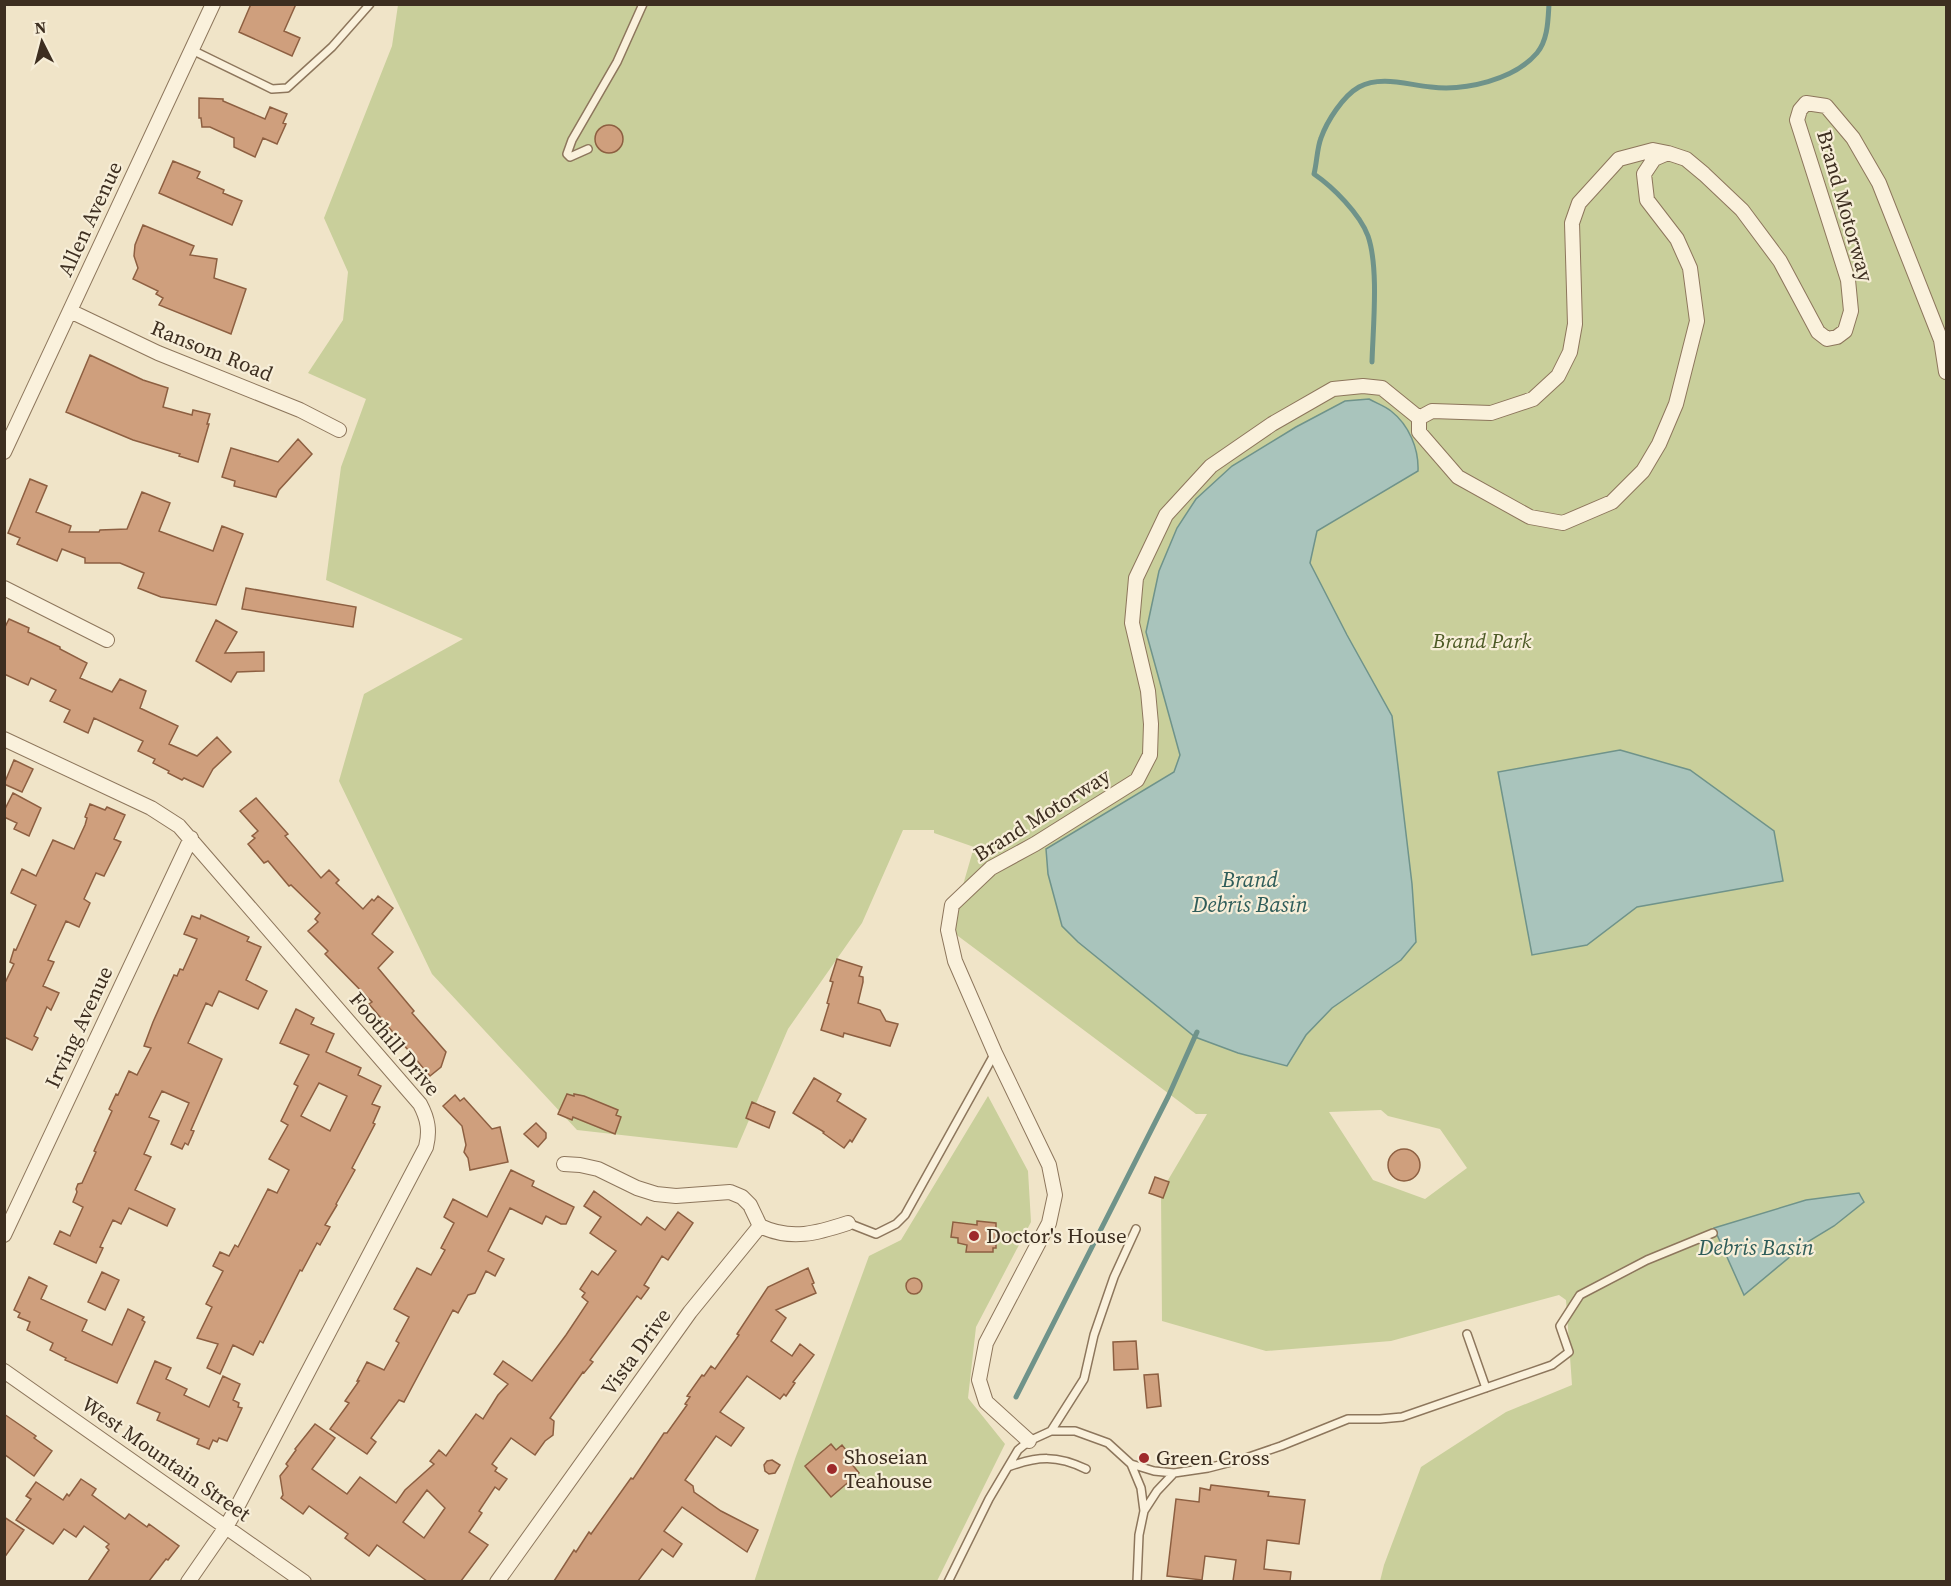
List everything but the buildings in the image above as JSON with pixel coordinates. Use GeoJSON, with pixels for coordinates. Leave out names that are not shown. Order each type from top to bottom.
{"type":"FeatureCollection","features":[{"type":"Feature","properties":{"kind":"street","name":"Allen Avenue"},"geometry":{"type":"LineString","coordinates":[[4,452],[213,4]]}},
{"type":"Feature","properties":{"kind":"street","name":"Brand Motorway"},"geometry":{"type":"LineString","coordinates":[[1419,418],[1432,411],[1491,413],[1533,399],[1558,376],[1570,352],[1575,324],[1572,223],[1579,204],[1619,159],[1653,150],[1686,159],[1742,210],[1780,261],[1818,332],[1827,339],[1837,337],[1845,331],[1851,311],[1848,280],[1797,120],[1800,110],[1806,103],[1826,106],[1853,138],[1879,183],[1941,340],[1947,372]]}},
{"type":"Feature","properties":{"kind":"street","name":"Brand Motorway"},"geometry":{"type":"LineString","coordinates":[[1419,418],[1419,432],[1458,477],[1530,517],[1563,523],[1612,502],[1643,471],[1659,444],[1676,404],[1697,321],[1690,268],[1677,239],[1647,200],[1644,174],[1654,159],[1668,153]]}},
{"type":"Feature","properties":{"kind":"street","name":"Ransom Road"},"geometry":{"type":"LineString","coordinates":[[70,311],[158,353],[300,410],[339,430]]}},
{"type":"Feature","properties":{"kind":"street","name":"Brand Motorway"},"geometry":{"type":"LineString","coordinates":[[1029,1441],[986,1402],[979,1380],[986,1343],[1049,1224],[1055,1195],[1049,1165],[955,961],[948,930],[952,905],[991,868],[1053,833],[1137,780],[1150,755],[1151,724],[1148,692],[1132,623],[1136,578],[1166,515],[1211,466],[1272,424],[1333,389],[1363,386],[1382,388],[1419,418]]}},
{"type":"Feature","properties":{"kind":"street"},"geometry":{"type":"LineString","coordinates":[[4,588],[107,640]]}},
{"type":"Feature","properties":{"kind":"street","name":"Foothill Drive"},"geometry":{"type":"LineString","coordinates":[[4,739],[151,808],[179,826],[420,1104],[428,1124],[429,1136],[426,1147],[226,1527],[188,1581]]}},
{"type":"Feature","properties":{"kind":"street","name":"Irving Avenue"},"geometry":{"type":"LineString","coordinates":[[4,1234],[191,838]]}},
{"type":"Feature","properties":{"kind":"street"},"geometry":{"type":"LineString","coordinates":[[564,1164],[598,1169],[637,1188],[656,1194],[676,1196],[730,1192],[742,1197],[750,1205],[760,1226],[773,1232],[801,1235],[848,1223]]}},
{"type":"Feature","properties":{"kind":"street","name":"Vista Drive"},"geometry":{"type":"LineString","coordinates":[[497,1581],[677,1331],[760,1226]]}},
{"type":"Feature","properties":{"kind":"street","name":"West Mountain Street"},"geometry":{"type":"LineString","coordinates":[[4,1371],[304,1581]]}},
{"type":"Feature","properties":{"kind":"lane"},"geometry":{"type":"LineString","coordinates":[[192,50],[272,88],[287,88],[332,47],[370,4]]}},
{"type":"Feature","properties":{"kind":"lane"},"geometry":{"type":"LineString","coordinates":[[588,149],[575,157],[570,158],[567,154],[572,140],[617,62],[643,4]]}},
{"type":"Feature","properties":{"kind":"lane"},"geometry":{"type":"LineString","coordinates":[[848,1223],[876,1234],[896,1224],[905,1215],[996,1053]]}},
{"type":"Feature","properties":{"kind":"lane"},"geometry":{"type":"LineString","coordinates":[[1051,1431],[1084,1379],[1094,1335],[1114,1277],[1136,1229]]}},
{"type":"Feature","properties":{"kind":"lane"},"geometry":{"type":"LineString","coordinates":[[1131,1464],[1154,1471],[1174,1473],[1208,1468],[1281,1446],[1348,1419],[1402,1417],[1552,1365],[1569,1352],[1560,1326],[1580,1295],[1647,1260],[1713,1233]]}},
{"type":"Feature","properties":{"kind":"lane"},"geometry":{"type":"LineString","coordinates":[[1467,1334],[1486,1388]]}},
{"type":"Feature","properties":{"kind":"lane"},"geometry":{"type":"LineString","coordinates":[[948,1581],[989,1499],[1018,1450],[1029,1441],[1051,1431],[1075,1431],[1108,1443],[1131,1464],[1141,1488],[1144,1511],[1139,1535],[1137,1581]]}},
{"type":"Feature","properties":{"kind":"lane"},"geometry":{"type":"LineString","coordinates":[[1008,1467],[1028,1460],[1051,1458],[1067,1460],[1086,1469]]}},
{"type":"Feature","properties":{"kind":"lane"},"geometry":{"type":"LineString","coordinates":[[1144,1511],[1157,1491],[1174,1473]]}},
{"type":"Feature","properties":{"kind":"green space","name":"Brand Park"},"geometry":{"type":"Polygon","coordinates":[[[398,5],[1946,5],[1946,1581],[1380,1581],[1421,1467],[1506,1412],[1572,1385],[1566,1300],[1559,1295],[1391,1341],[1266,1351],[1162,1321],[1161,1192],[1207,1114],[1196,1114],[950,930],[974,847],[934,833],[934,830],[903,830],[862,923],[788,1029],[737,1148],[577,1130],[432,974],[339,781],[364,694],[463,639],[326,580],[341,467],[366,399],[308,373],[343,320],[348,272],[324,218],[392,46],[398,5]],[[1381,1110],[1329,1112],[1373,1180],[1425,1199],[1467,1168],[1440,1129],[1388,1116],[1381,1110]]]}},
{"type":"Feature","properties":{"kind":"green space"},"geometry":{"type":"Polygon","coordinates":[[[988,1096],[1028,1171],[1031,1222],[976,1327],[968,1398],[1005,1444],[937,1581],[754,1582],[795,1459],[869,1256],[901,1240],[988,1096]]]}},
{"type":"Feature","properties":{"kind":"water","name":"Brand Debris Basin"},"geometry":{"type":"Polygon","coordinates":[[[1369,399],[1389,409],[1408,430],[1417,454],[1418,471],[1317,531],[1310,563],[1392,716],[1412,884],[1416,942],[1401,960],[1332,1008],[1306,1035],[1287,1066],[1238,1053],[1195,1037],[1078,942],[1062,926],[1048,874],[1046,849],[1174,772],[1180,755],[1146,632],[1159,571],[1177,528],[1196,499],[1232,466],[1296,427],[1345,401],[1369,399]]]}},
{"type":"Feature","properties":{"kind":"water"},"geometry":{"type":"Polygon","coordinates":[[[1620,750],[1690,770],[1774,831],[1783,881],[1637,907],[1587,945],[1532,955],[1498,772],[1620,750]]]}},
{"type":"Feature","properties":{"kind":"water","name":"Debris Basin"},"geometry":{"type":"Polygon","coordinates":[[[1859,1193],[1864,1202],[1834,1226],[1809,1241],[1744,1295],[1714,1228],[1806,1200],[1859,1193]]]}},
{"type":"Feature","properties":{"kind":"waterway"},"geometry":{"type":"LineString","coordinates":[[1372,362],[1374,281],[1368,236],[1359,219],[1345,202],[1314,174],[1320,142],[1327,124],[1347,96],[1367,83],[1385,81],[1431,87],[1459,87],[1488,82],[1516,70],[1541,48],[1547,30],[1549,4]]}},
{"type":"Feature","properties":{"kind":"waterway"},"geometry":{"type":"LineString","coordinates":[[1016,1397],[1168,1097],[1197,1032]]}},
{"type":"Feature","properties":{"kind":"place","name":"Doctor's House"},"geometry":{"type":"Point","coordinates":[974,1236]}},
{"type":"Feature","properties":{"kind":"place","name":"Green Cross"},"geometry":{"type":"Point","coordinates":[1144,1458]}},
{"type":"Feature","properties":{"kind":"place","name":"Shoseian Teahouse"},"geometry":{"type":"Point","coordinates":[832,1469]}}]}
